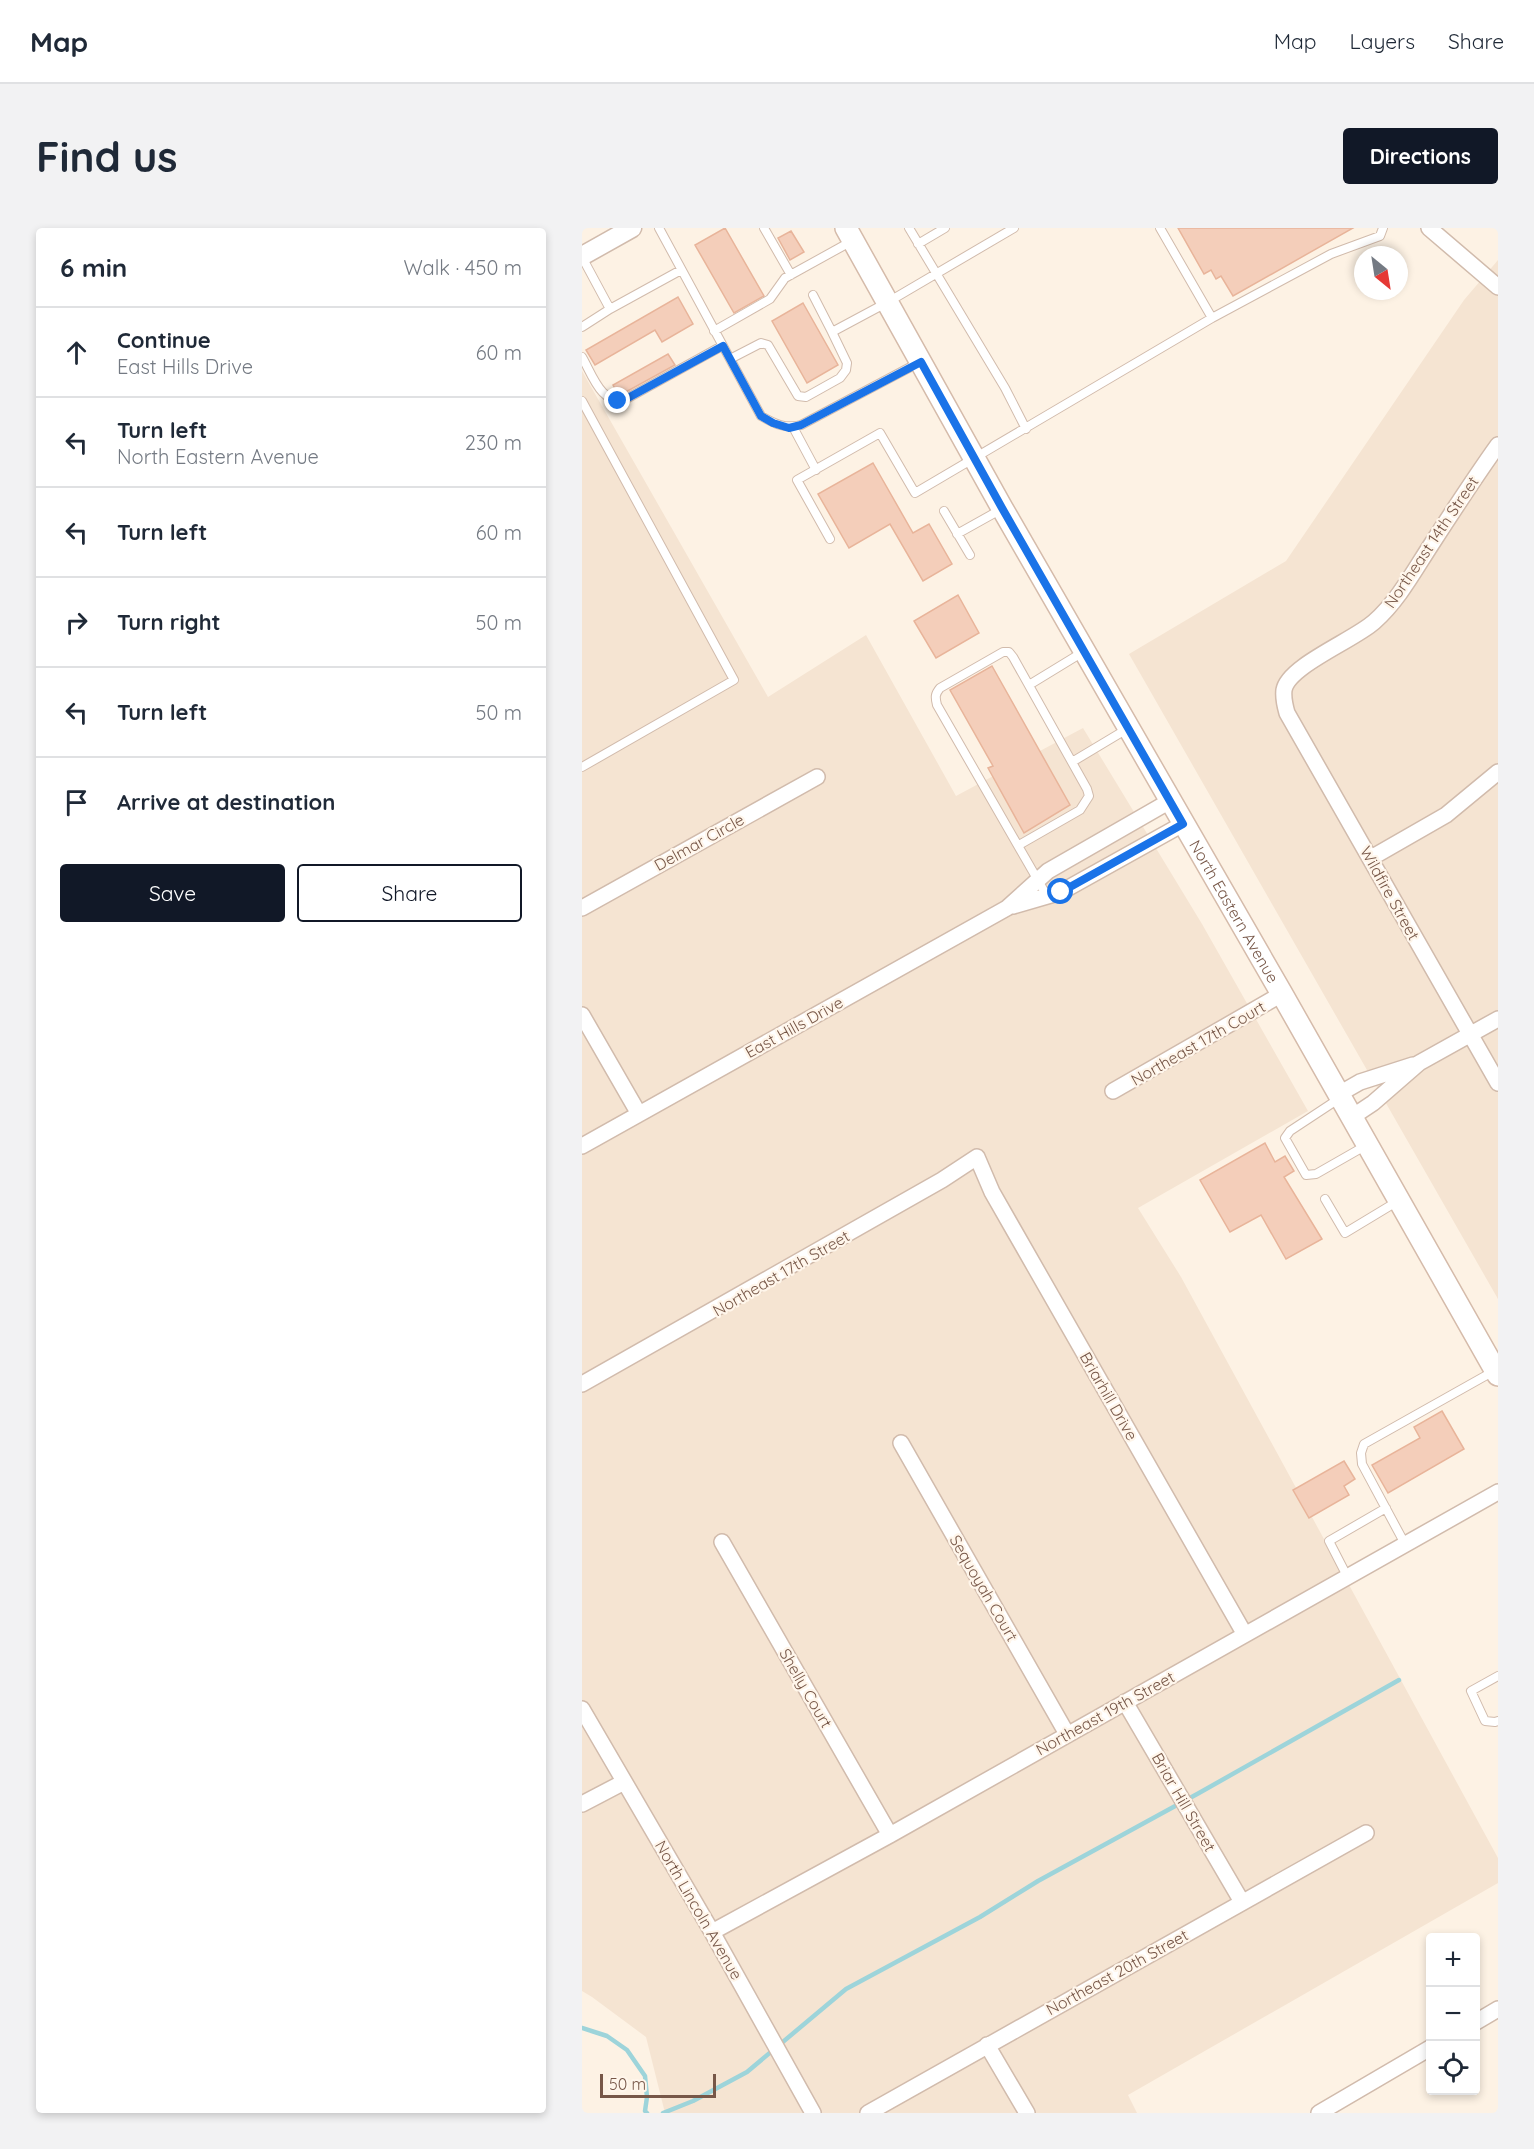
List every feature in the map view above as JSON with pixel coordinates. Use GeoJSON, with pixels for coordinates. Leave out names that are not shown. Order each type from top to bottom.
{"type":"FeatureCollection","features":[{"type":"Feature","properties":{"kind":"main road","name":"North Eastern Avenue"},"geometry":{"type":"LineString","coordinates":[[849,234],[1002,508],[1340,1095],[1497,1373]]}},
{"type":"Feature","properties":{"kind":"street"},"geometry":{"type":"LineString","coordinates":[[582,256],[632,228]]}},
{"type":"Feature","properties":{"kind":"street"},"geometry":{"type":"LineString","coordinates":[[1429,228],[1498,287]]}},
{"type":"Feature","properties":{"kind":"street","name":"Northeast 14th Street"},"geometry":{"type":"LineString","coordinates":[[1285,702],[1284,691],[1290,676],[1373,624],[1385,612],[1411,577],[1498,445]]}},
{"type":"Feature","properties":{"kind":"street","name":"Wildfire Street"},"geometry":{"type":"LineString","coordinates":[[1285,702],[1291,719],[1498,1083]]}},
{"type":"Feature","properties":{"kind":"street"},"geometry":{"type":"LineString","coordinates":[[1371,858],[1446,815],[1498,772]]}},
{"type":"Feature","properties":{"kind":"street","name":"Delmar Circle"},"geometry":{"type":"LineString","coordinates":[[582,908],[817,777]]}},
{"type":"Feature","properties":{"kind":"street","name":"East Hills Drive"},"geometry":{"type":"LineString","coordinates":[[1007,908],[1048,871],[1170,801]]}},
{"type":"Feature","properties":{"kind":"street","name":"East Hills Drive"},"geometry":{"type":"LineString","coordinates":[[582,1146],[1007,908],[1061,892],[1183,824]]}},
{"type":"Feature","properties":{"kind":"street","name":"Northeast 17th Court"},"geometry":{"type":"LineString","coordinates":[[1113,1091],[1282,994]]}},
{"type":"Feature","properties":{"kind":"street"},"geometry":{"type":"LineString","coordinates":[[582,1015],[639,1114]]}},
{"type":"Feature","properties":{"kind":"street"},"geometry":{"type":"LineString","coordinates":[[1352,1117],[1373,1103],[1419,1063],[1498,1019]]}},
{"type":"Feature","properties":{"kind":"street"},"geometry":{"type":"LineString","coordinates":[[1340,1095],[1360,1082],[1419,1063]]}},
{"type":"Feature","properties":{"kind":"street","name":"Northeast 17th Street"},"geometry":{"type":"LineString","coordinates":[[582,1384],[922,1192],[977,1157]]}},
{"type":"Feature","properties":{"kind":"street","name":"Briarhill Drive"},"geometry":{"type":"LineString","coordinates":[[977,1157],[992,1192],[1244,1633]]}},
{"type":"Feature","properties":{"kind":"street","name":"Sequoyah Court"},"geometry":{"type":"LineString","coordinates":[[901,1443],[1067,1734]]}},
{"type":"Feature","properties":{"kind":"street","name":"Northeast 19th Street"},"geometry":{"type":"LineString","coordinates":[[712,1932],[890,1835],[1244,1633],[1498,1492]]}},
{"type":"Feature","properties":{"kind":"street","name":"Shelly Court"},"geometry":{"type":"LineString","coordinates":[[722,1542],[890,1835]]}},
{"type":"Feature","properties":{"kind":"street","name":"Briar Hill Street"},"geometry":{"type":"LineString","coordinates":[[1125,1702],[1242,1902]]}},
{"type":"Feature","properties":{"kind":"street","name":"North Lincoln Avenue"},"geometry":{"type":"LineString","coordinates":[[582,1709],[712,1932],[813,2113]]}},
{"type":"Feature","properties":{"kind":"street"},"geometry":{"type":"LineString","coordinates":[[582,1804],[624,1782]]}},
{"type":"Feature","properties":{"kind":"street","name":"Northeast 20th Street"},"geometry":{"type":"LineString","coordinates":[[868,2113],[1366,1833]]}},
{"type":"Feature","properties":{"kind":"street"},"geometry":{"type":"LineString","coordinates":[[1480,2020],[1498,2009]]}},
{"type":"Feature","properties":{"kind":"street"},"geometry":{"type":"LineString","coordinates":[[987,2045],[1027,2113]]}},
{"type":"Feature","properties":{"kind":"street"},"geometry":{"type":"LineString","coordinates":[[1319,2113],[1426,2051]]}},
{"type":"Feature","properties":{"kind":"lane"},"geometry":{"type":"LineString","coordinates":[[659,228],[761,416],[773,423],[789,428],[801,425],[921,362]]}},
{"type":"Feature","properties":{"kind":"lane"},"geometry":{"type":"LineString","coordinates":[[909,228],[1005,388],[1026,429]]}},
{"type":"Feature","properties":{"kind":"lane"},"geometry":{"type":"LineString","coordinates":[[918,244],[945,228]]}},
{"type":"Feature","properties":{"kind":"lane"},"geometry":{"type":"LineString","coordinates":[[832,332],[1014,228]]}},
{"type":"Feature","properties":{"kind":"lane"},"geometry":{"type":"LineString","coordinates":[[1160,228],[1212,318]]}},
{"type":"Feature","properties":{"kind":"lane"},"geometry":{"type":"LineString","coordinates":[[830,539],[797,480],[880,433],[915,494],[1212,318],[1331,254],[1380,236],[1383,228]]}},
{"type":"Feature","properties":{"kind":"lane"},"geometry":{"type":"LineString","coordinates":[[767,229],[791,275]]}},
{"type":"Feature","properties":{"kind":"lane"},"geometry":{"type":"LineString","coordinates":[[714,331],[770,299],[785,278],[849,234]]}},
{"type":"Feature","properties":{"kind":"lane"},"geometry":{"type":"LineString","coordinates":[[582,256],[610,309]]}},
{"type":"Feature","properties":{"kind":"lane"},"geometry":{"type":"LineString","coordinates":[[582,327],[681,270]]}},
{"type":"Feature","properties":{"kind":"lane"},"geometry":{"type":"LineString","coordinates":[[730,359],[761,342],[768,345],[798,396],[806,397],[840,378],[846,370],[847,363],[813,296]]}},
{"type":"Feature","properties":{"kind":"lane"},"geometry":{"type":"LineString","coordinates":[[582,357],[605,396],[618,401],[626,399],[723,346]]}},
{"type":"Feature","properties":{"kind":"lane"},"geometry":{"type":"LineString","coordinates":[[582,401],[734,680],[582,767]]}},
{"type":"Feature","properties":{"kind":"lane"},"geometry":{"type":"LineString","coordinates":[[793,427],[816,470]]}},
{"type":"Feature","properties":{"kind":"lane"},"geometry":{"type":"LineString","coordinates":[[957,534],[1002,508]]}},
{"type":"Feature","properties":{"kind":"lane"},"geometry":{"type":"LineString","coordinates":[[944,511],[970,555]]}},
{"type":"Feature","properties":{"kind":"lane"},"geometry":{"type":"LineString","coordinates":[[1029,685],[1084,651]]}},
{"type":"Feature","properties":{"kind":"lane"},"geometry":{"type":"LineString","coordinates":[[1018,845],[1080,810],[1086,804],[1089,796],[1013,657],[1009,652],[1003,652],[940,688],[935,698],[943,715],[1047,896]]}},
{"type":"Feature","properties":{"kind":"lane"},"geometry":{"type":"LineString","coordinates":[[1072,762],[1128,729]]}},
{"type":"Feature","properties":{"kind":"lane"},"geometry":{"type":"LineString","coordinates":[[1340,1095],[1290,1131],[1285,1138],[1294,1155],[1306,1175],[1316,1174],[1368,1145]]}},
{"type":"Feature","properties":{"kind":"lane"},"geometry":{"type":"LineString","coordinates":[[1325,1199],[1345,1233],[1399,1201]]}},
{"type":"Feature","properties":{"kind":"lane"},"geometry":{"type":"LineString","coordinates":[[1405,1544],[1362,1464],[1361,1453],[1364,1444],[1497,1373]]}},
{"type":"Feature","properties":{"kind":"lane"},"geometry":{"type":"LineString","coordinates":[[1347,1576],[1329,1541],[1386,1508]]}},
{"type":"Feature","properties":{"kind":"lane"},"geometry":{"type":"LineString","coordinates":[[1498,1676],[1471,1691],[1485,1721],[1498,1721]]}},
{"type":"Feature","properties":{"kind":"shaded area"},"geometry":{"type":"Polygon","coordinates":[[[1498,260],[1498,1299],[1129,654],[1286,561],[1464,300],[1498,260]]]}},
{"type":"Feature","properties":{"kind":"shaded area"},"geometry":{"type":"Polygon","coordinates":[[[582,371],[768,697],[866,635],[956,796],[1083,728],[1202,924],[1308,1111],[1138,1208],[1181,1277],[1498,1858],[1498,1883],[1128,2095],[1137,2113],[665,2113],[646,2037],[582,1991],[582,371]]]}},
{"type":"Feature","properties":{"kind":"building"},"geometry":{"type":"Polygon","coordinates":[[[725,228],[764,296],[734,313],[695,245],[725,228]]]}},
{"type":"Feature","properties":{"kind":"building"},"geometry":{"type":"Polygon","coordinates":[[[1178,228],[1353,228],[1233,296],[1221,276],[1216,279],[1211,270],[1204,274],[1178,228]]]}},
{"type":"Feature","properties":{"kind":"building"},"geometry":{"type":"Polygon","coordinates":[[[791,231],[804,252],[790,260],[778,238],[791,231]]]}},
{"type":"Feature","properties":{"kind":"building"},"geometry":{"type":"Polygon","coordinates":[[[678,297],[693,324],[662,342],[655,330],[595,365],[586,350],[678,297]]]}},
{"type":"Feature","properties":{"kind":"building"},"geometry":{"type":"Polygon","coordinates":[[[803,303],[838,365],[807,383],[772,321],[803,303]]]}},
{"type":"Feature","properties":{"kind":"building"},"geometry":{"type":"Polygon","coordinates":[[[668,354],[675,365],[624,393],[618,394],[613,385],[668,354]]]}},
{"type":"Feature","properties":{"kind":"building"},"geometry":{"type":"Polygon","coordinates":[[[873,463],[913,533],[929,524],[952,564],[923,581],[890,524],[849,548],[818,494],[873,463]]]}},
{"type":"Feature","properties":{"kind":"building"},"geometry":{"type":"Polygon","coordinates":[[[958,595],[979,633],[936,658],[914,621],[958,595]]]}},
{"type":"Feature","properties":{"kind":"building"},"geometry":{"type":"Polygon","coordinates":[[[992,666],[1070,805],[1024,833],[988,768],[993,766],[950,690],[992,666]]]}},
{"type":"Feature","properties":{"kind":"building"},"geometry":{"type":"Polygon","coordinates":[[[1265,1143],[1275,1162],[1285,1156],[1294,1171],[1284,1177],[1322,1239],[1286,1259],[1261,1215],[1230,1232],[1200,1180],[1265,1143]]]}},
{"type":"Feature","properties":{"kind":"building"},"geometry":{"type":"Polygon","coordinates":[[[1442,1411],[1464,1449],[1388,1493],[1372,1465],[1420,1438],[1414,1427],[1442,1411]]]}},
{"type":"Feature","properties":{"kind":"building"},"geometry":{"type":"Polygon","coordinates":[[[1344,1461],[1355,1479],[1344,1486],[1349,1495],[1309,1518],[1293,1490],[1344,1461]]]}},
{"type":"Feature","properties":{"kind":"waterway"},"geometry":{"type":"LineString","coordinates":[[663,2113],[693,2101],[747,2072],[846,1989],[980,1917],[1038,1881],[1399,1680]]}},
{"type":"Feature","properties":{"kind":"waterway"},"geometry":{"type":"LineString","coordinates":[[582,2028],[607,2036],[627,2050],[645,2076],[647,2097],[645,2111],[647,2113]]}},
{"type":"Feature","properties":{"kind":"route"},"geometry":{"type":"LineString","coordinates":[[618,401],[626,399],[723,346],[761,416],[789,428],[801,425],[921,362],[1183,824],[1061,892]]}}]}
